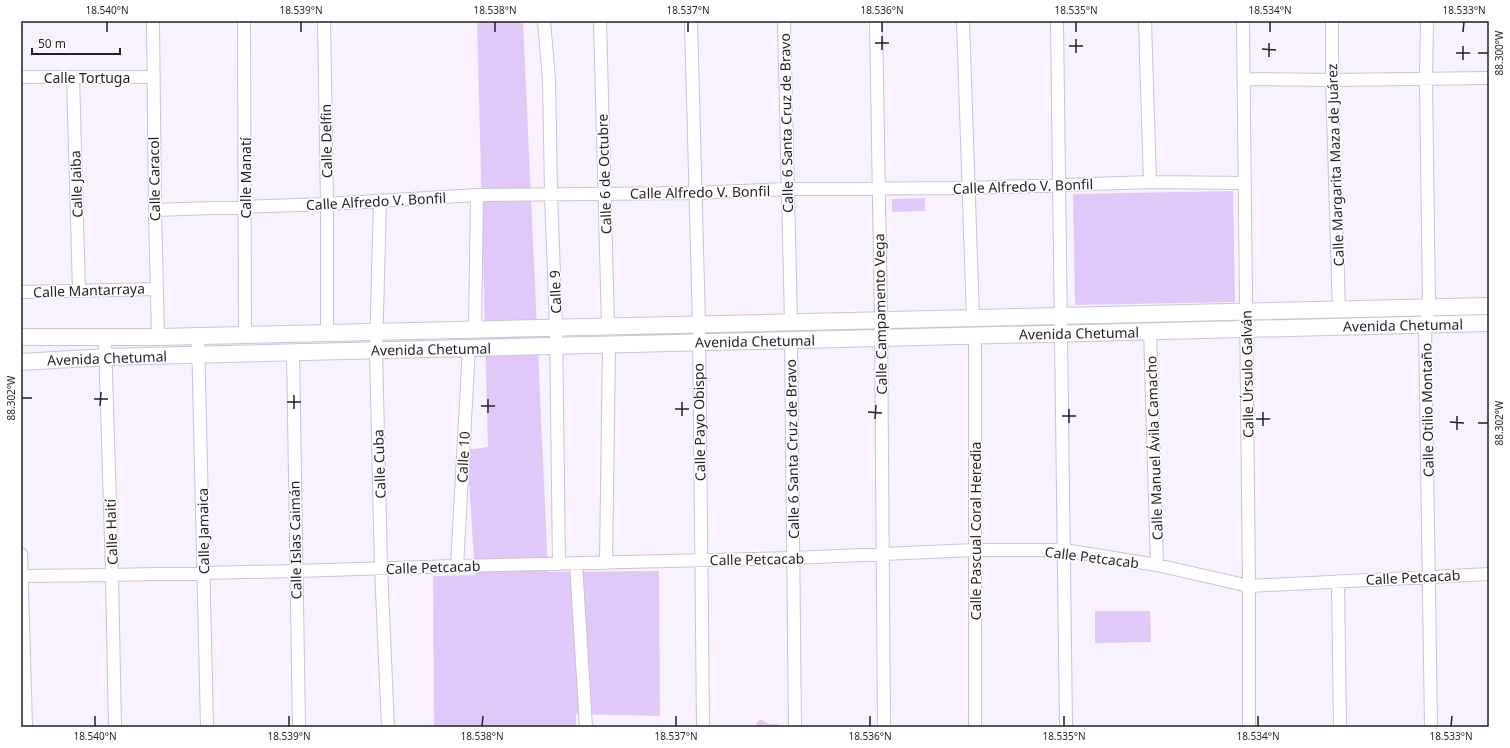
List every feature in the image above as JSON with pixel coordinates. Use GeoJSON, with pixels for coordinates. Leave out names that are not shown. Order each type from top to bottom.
{"type":"FeatureCollection","features":[{"type":"Feature","properties":{"kind":"main road","name":"Avenida Chetumal"},"geometry":{"type":"LineString","coordinates":[[21,337],[105,338],[1489,306]]}},
{"type":"Feature","properties":{"kind":"main road","name":"Avenida Chetumal"},"geometry":{"type":"LineString","coordinates":[[21,362],[199,354],[1489,323]]}},
{"type":"Feature","properties":{"kind":"street","name":"Calle Caracol"},"geometry":{"type":"LineString","coordinates":[[153,21],[156,289],[158,336]]}},
{"type":"Feature","properties":{"kind":"street","name":"Calle Manatí"},"geometry":{"type":"LineString","coordinates":[[244,21],[246,334]]}},
{"type":"Feature","properties":{"kind":"street","name":"Calle Delfin"},"geometry":{"type":"LineString","coordinates":[[324,21],[327,204],[327,333]]}},
{"type":"Feature","properties":{"kind":"street","name":"Calle 9"},"geometry":{"type":"LineString","coordinates":[[544,21],[549,80],[551,194],[556,327],[559,564]]}},
{"type":"Feature","properties":{"kind":"street","name":"Calle 6 de Octubre"},"geometry":{"type":"LineString","coordinates":[[600,21],[608,326]]}},
{"type":"Feature","properties":{"kind":"street","name":"Calle Payo Obispo"},"geometry":{"type":"LineString","coordinates":[[691,21],[698,324],[703,727]]}},
{"type":"Feature","properties":{"kind":"street","name":"Calle 6 Santa Cruz de Bravo"},"geometry":{"type":"LineString","coordinates":[[784,21],[791,322]]}},
{"type":"Feature","properties":{"kind":"street","name":"Calle Campamento Vega"},"geometry":{"type":"LineString","coordinates":[[876,21],[881,320],[884,727]]}},
{"type":"Feature","properties":{"kind":"street"},"geometry":{"type":"LineString","coordinates":[[963,21],[973,318]]}},
{"type":"Feature","properties":{"kind":"street"},"geometry":{"type":"LineString","coordinates":[[1057,21],[1066,727]]}},
{"type":"Feature","properties":{"kind":"street"},"geometry":{"type":"LineString","coordinates":[[1145,21],[1150,182]]}},
{"type":"Feature","properties":{"kind":"street","name":"Calle Úrsulo Galván"},"geometry":{"type":"LineString","coordinates":[[1242,21],[1244,78],[1249,586],[1248,727]]}},
{"type":"Feature","properties":{"kind":"street","name":"Calle Margarita Maza de Juárez"},"geometry":{"type":"LineString","coordinates":[[1332,21],[1332,80],[1339,309]]}},
{"type":"Feature","properties":{"kind":"street","name":"Calle Otilio Montaño"},"geometry":{"type":"LineString","coordinates":[[1427,21],[1426,79],[1429,307],[1425,325],[1432,727]]}},
{"type":"Feature","properties":{"kind":"street","name":"Calle Tortuga"},"geometry":{"type":"LineString","coordinates":[[21,77],[153,77]]}},
{"type":"Feature","properties":{"kind":"street","name":"Calle Jaiba"},"geometry":{"type":"LineString","coordinates":[[73,77],[79,291]]}},
{"type":"Feature","properties":{"kind":"street"},"geometry":{"type":"LineString","coordinates":[[1244,78],[1332,80],[1489,78]]}},
{"type":"Feature","properties":{"kind":"street","name":"Calle Alfredo V. Bonfil"},"geometry":{"type":"LineString","coordinates":[[155,210],[327,204],[477,195],[694,193],[788,189],[969,188],[1150,182],[1244,183]]}},
{"type":"Feature","properties":{"kind":"street"},"geometry":{"type":"LineString","coordinates":[[475,329],[477,195]]}},
{"type":"Feature","properties":{"kind":"street","name":"Calle Cuba"},"geometry":{"type":"LineString","coordinates":[[380,201],[376,350],[388,727]]}},
{"type":"Feature","properties":{"kind":"street","name":"Calle Mantarraya"},"geometry":{"type":"LineString","coordinates":[[21,292],[156,289]]}},
{"type":"Feature","properties":{"kind":"street","name":"Calle Manuel Ávila Camacho"},"geometry":{"type":"LineString","coordinates":[[1150,331],[1157,565]]}},
{"type":"Feature","properties":{"kind":"street","name":"Calle Jamaica"},"geometry":{"type":"LineString","coordinates":[[198,336],[208,727]]}},
{"type":"Feature","properties":{"kind":"street","name":"Calle Pascual Coral Heredia"},"geometry":{"type":"LineString","coordinates":[[975,336],[975,727]]}},
{"type":"Feature","properties":{"kind":"street","name":"Calle Haití"},"geometry":{"type":"LineString","coordinates":[[105,338],[115,727]]}},
{"type":"Feature","properties":{"kind":"street","name":"Calle 6 Santa Cruz de Bravo"},"geometry":{"type":"LineString","coordinates":[[791,340],[795,727]]}},
{"type":"Feature","properties":{"kind":"street"},"geometry":{"type":"LineString","coordinates":[[606,563],[609,345]]}},
{"type":"Feature","properties":{"kind":"street","name":"Calle 10"},"geometry":{"type":"LineString","coordinates":[[457,566],[469,348]]}},
{"type":"Feature","properties":{"kind":"street","name":"Calle Islas Caimán"},"geometry":{"type":"LineString","coordinates":[[293,352],[295,571],[299,727]]}},
{"type":"Feature","properties":{"kind":"street","name":"Calle Petcacab"},"geometry":{"type":"LineString","coordinates":[[21,576],[295,571],[793,558],[974,550],[1064,550],[1157,565],[1249,586],[1489,574]]}},
{"type":"Feature","properties":{"kind":"street"},"geometry":{"type":"LineString","coordinates":[[21,554],[26,727]]}},
{"type":"Feature","properties":{"kind":"street"},"geometry":{"type":"LineString","coordinates":[[576,563],[586,727]]}},
{"type":"Feature","properties":{"kind":"street"},"geometry":{"type":"LineString","coordinates":[[1338,581],[1340,727]]}},
{"type":"Feature","properties":{"kind":"shaded area"},"geometry":{"type":"Polygon","coordinates":[[[477,21],[523,21],[548,572],[659,571],[660,716],[576,714],[576,727],[434,727],[433,576],[475,575],[467,450],[488,447],[477,21]]]}},
{"type":"Feature","properties":{"kind":"shaded area"},"geometry":{"type":"Polygon","coordinates":[[[1233,191],[1235,302],[1075,305],[1073,194],[1233,191]]]}},
{"type":"Feature","properties":{"kind":"shaded area"},"geometry":{"type":"Polygon","coordinates":[[[925,198],[925,211],[892,212],[892,199],[925,198]]]}},
{"type":"Feature","properties":{"kind":"shaded area"},"geometry":{"type":"Polygon","coordinates":[[[1095,611],[1150,611],[1151,642],[1095,643],[1095,611]]]}},
{"type":"Feature","properties":{"kind":"shaded area"},"geometry":{"type":"Polygon","coordinates":[[[760,719],[769,724],[778,724],[781,727],[754,727],[760,719]]]}}]}
